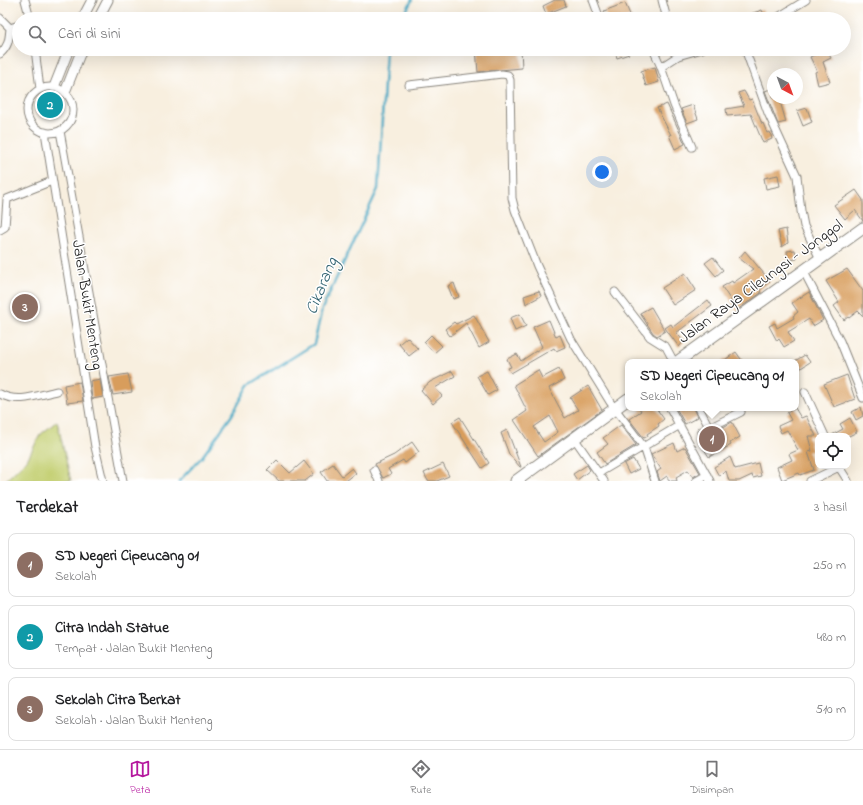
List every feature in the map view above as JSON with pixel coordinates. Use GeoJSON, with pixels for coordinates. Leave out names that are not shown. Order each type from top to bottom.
{"type":"FeatureCollection","features":[{"type":"Feature","properties":{"kind":"main road","name":"Jalan Raya Cileungsi - Jonggol"},"geometry":{"type":"LineString","coordinates":[[680,359],[863,228]]}},
{"type":"Feature","properties":{"kind":"main road"},"geometry":{"type":"LineString","coordinates":[[516,481],[625,401]]}},
{"type":"Feature","properties":{"kind":"street"},"geometry":{"type":"LineString","coordinates":[[26,0],[29,12]]}},
{"type":"Feature","properties":{"kind":"street"},"geometry":{"type":"LineString","coordinates":[[86,12],[92,0]]}},
{"type":"Feature","properties":{"kind":"street"},"geometry":{"type":"LineString","coordinates":[[102,12],[108,0]]}},
{"type":"Feature","properties":{"kind":"street"},"geometry":{"type":"LineString","coordinates":[[593,0],[597,12]]}},
{"type":"Feature","properties":{"kind":"street"},"geometry":{"type":"LineString","coordinates":[[662,0],[665,12]]}},
{"type":"Feature","properties":{"kind":"street"},"geometry":{"type":"LineString","coordinates":[[787,12],[806,0]]}},
{"type":"Feature","properties":{"kind":"street"},"geometry":{"type":"LineString","coordinates":[[0,18],[10,28],[7,47],[0,54]]}},
{"type":"Feature","properties":{"kind":"street"},"geometry":{"type":"LineString","coordinates":[[36,56],[40,89]]}},
{"type":"Feature","properties":{"kind":"street"},"geometry":{"type":"LineString","coordinates":[[54,86],[66,56]]}},
{"type":"Feature","properties":{"kind":"street"},"geometry":{"type":"LineString","coordinates":[[65,92],[79,56]]}},
{"type":"Feature","properties":{"kind":"street"},"geometry":{"type":"LineString","coordinates":[[656,56],[661,67],[674,106],[692,147]]}},
{"type":"Feature","properties":{"kind":"street"},"geometry":{"type":"LineString","coordinates":[[661,67],[674,56]]}},
{"type":"Feature","properties":{"kind":"street"},"geometry":{"type":"LineString","coordinates":[[748,56],[768,112],[797,176],[804,226],[820,258]]}},
{"type":"Feature","properties":{"kind":"street"},"geometry":{"type":"LineString","coordinates":[[409,85],[508,75],[510,80],[512,198],[515,210],[537,266],[571,339],[615,408],[644,447],[655,481]]}},
{"type":"Feature","properties":{"kind":"street"},"geometry":{"type":"LineString","coordinates":[[54,86],[65,92],[71,100],[74,110],[68,124],[60,131],[45,132],[32,124],[28,115],[29,100],[40,89],[54,86]]}},
{"type":"Feature","properties":{"kind":"street"},"geometry":{"type":"LineString","coordinates":[[60,131],[123,481]]}},
{"type":"Feature","properties":{"kind":"street","name":"Jalan Bukit Menteng"},"geometry":{"type":"LineString","coordinates":[[45,132],[95,447],[103,481]]}},
{"type":"Feature","properties":{"kind":"street"},"geometry":{"type":"LineString","coordinates":[[0,230],[5,227],[7,199],[52,181]]}},
{"type":"Feature","properties":{"kind":"street"},"geometry":{"type":"LineString","coordinates":[[803,270],[840,341],[863,398]]}},
{"type":"Feature","properties":{"kind":"street"},"geometry":{"type":"LineString","coordinates":[[615,292],[650,337],[666,347],[674,359]]}},
{"type":"Feature","properties":{"kind":"street"},"geometry":{"type":"LineString","coordinates":[[0,394],[10,399],[19,400],[57,391]]}},
{"type":"Feature","properties":{"kind":"street"},"geometry":{"type":"LineString","coordinates":[[805,392],[824,433]]}},
{"type":"Feature","properties":{"kind":"street"},"geometry":{"type":"LineString","coordinates":[[672,411],[708,478],[696,481]]}},
{"type":"Feature","properties":{"kind":"street"},"geometry":{"type":"LineString","coordinates":[[701,411],[709,427]]}},
{"type":"Feature","properties":{"kind":"street"},"geometry":{"type":"LineString","coordinates":[[700,432],[741,412]]}},
{"type":"Feature","properties":{"kind":"street"},"geometry":{"type":"LineString","coordinates":[[599,473],[680,425]]}},
{"type":"Feature","properties":{"kind":"street"},"geometry":{"type":"LineString","coordinates":[[574,438],[604,481]]}},
{"type":"Feature","properties":{"kind":"street"},"geometry":{"type":"LineString","coordinates":[[810,481],[833,469]]}},
{"type":"Feature","properties":{"kind":"street"},"geometry":{"type":"LineString","coordinates":[[841,469],[848,481]]}},
{"type":"Feature","properties":{"kind":"street"},"geometry":{"type":"LineString","coordinates":[[374,470],[379,481]]}},
{"type":"Feature","properties":{"kind":"green space"},"geometry":{"type":"Polygon","coordinates":[[[57,421],[71,481],[5,481],[27,460],[40,435],[57,421]]]}},
{"type":"Feature","properties":{"kind":"building"},"geometry":{"type":"Polygon","coordinates":[[[555,0],[564,0],[566,6],[551,12],[545,12],[543,6],[555,0]]]}},
{"type":"Feature","properties":{"kind":"building"},"geometry":{"type":"Polygon","coordinates":[[[625,3],[629,12],[604,12],[625,3]]]}},
{"type":"Feature","properties":{"kind":"building"},"geometry":{"type":"Polygon","coordinates":[[[477,56],[521,56],[522,68],[478,72],[477,56]]]}},
{"type":"Feature","properties":{"kind":"building"},"geometry":{"type":"Polygon","coordinates":[[[830,56],[831,58],[823,62],[830,82],[818,85],[815,72],[817,71],[810,57],[830,56]]]}},
{"type":"Feature","properties":{"kind":"building"},"geometry":{"type":"Polygon","coordinates":[[[655,67],[659,82],[646,86],[641,71],[655,67]]]}},
{"type":"Feature","properties":{"kind":"building"},"geometry":{"type":"Polygon","coordinates":[[[744,91],[749,100],[752,99],[762,124],[763,123],[767,133],[770,132],[772,139],[763,143],[751,114],[727,116],[726,109],[744,106],[738,93],[744,91]]]}},
{"type":"Feature","properties":{"kind":"building"},"geometry":{"type":"Polygon","coordinates":[[[667,104],[685,144],[675,149],[669,135],[671,135],[657,108],[667,104]]]}},
{"type":"Feature","properties":{"kind":"building"},"geometry":{"type":"Polygon","coordinates":[[[770,104],[781,104],[786,122],[778,124],[770,104]]]}},
{"type":"Feature","properties":{"kind":"building"},"geometry":{"type":"Polygon","coordinates":[[[693,105],[698,119],[687,123],[681,109],[693,105]]]}},
{"type":"Feature","properties":{"kind":"building"},"geometry":{"type":"Polygon","coordinates":[[[807,108],[812,122],[803,126],[797,111],[807,108]]]}},
{"type":"Feature","properties":{"kind":"building"},"geometry":{"type":"Polygon","coordinates":[[[778,175],[780,186],[766,189],[764,178],[778,175]]]}},
{"type":"Feature","properties":{"kind":"building"},"geometry":{"type":"Polygon","coordinates":[[[856,190],[863,200],[863,221],[855,210],[845,219],[834,205],[856,190]]]}},
{"type":"Feature","properties":{"kind":"building"},"geometry":{"type":"Polygon","coordinates":[[[786,229],[788,243],[782,247],[778,231],[786,229]]]}},
{"type":"Feature","properties":{"kind":"building"},"geometry":{"type":"Polygon","coordinates":[[[795,250],[797,259],[788,260],[787,251],[795,250]]]}},
{"type":"Feature","properties":{"kind":"building"},"geometry":{"type":"Polygon","coordinates":[[[745,251],[770,281],[760,290],[761,293],[737,310],[722,287],[732,281],[733,283],[753,269],[739,258],[745,251]]]}},
{"type":"Feature","properties":{"kind":"building"},"geometry":{"type":"Polygon","coordinates":[[[713,257],[723,270],[716,276],[705,263],[713,257]]]}},
{"type":"Feature","properties":{"kind":"building"},"geometry":{"type":"Polygon","coordinates":[[[847,269],[863,291],[863,316],[858,311],[844,320],[834,306],[839,302],[826,281],[847,269]]]}},
{"type":"Feature","properties":{"kind":"building"},"geometry":{"type":"Polygon","coordinates":[[[685,273],[696,290],[673,305],[662,288],[685,273]]]}},
{"type":"Feature","properties":{"kind":"building"},"geometry":{"type":"Polygon","coordinates":[[[454,283],[459,297],[453,299],[448,286],[454,283]]]}},
{"type":"Feature","properties":{"kind":"building"},"geometry":{"type":"Polygon","coordinates":[[[539,291],[541,296],[526,304],[524,296],[539,291]]]}},
{"type":"Feature","properties":{"kind":"building"},"geometry":{"type":"Polygon","coordinates":[[[809,292],[823,320],[813,326],[809,319],[788,332],[794,341],[784,347],[779,339],[777,341],[769,326],[775,323],[777,328],[794,318],[793,316],[798,312],[792,303],[809,292]]]}},
{"type":"Feature","properties":{"kind":"building"},"geometry":{"type":"Polygon","coordinates":[[[708,300],[712,306],[676,333],[684,341],[679,347],[665,328],[671,324],[673,327],[708,300]]]}},
{"type":"Feature","properties":{"kind":"building"},"geometry":{"type":"Polygon","coordinates":[[[651,307],[665,331],[657,336],[653,333],[640,313],[651,307]]]}},
{"type":"Feature","properties":{"kind":"building"},"geometry":{"type":"Polygon","coordinates":[[[520,314],[526,326],[515,331],[510,318],[520,314]]]}},
{"type":"Feature","properties":{"kind":"building"},"geometry":{"type":"Polygon","coordinates":[[[474,315],[489,342],[479,348],[466,323],[450,336],[445,329],[454,322],[456,324],[474,315]]]}},
{"type":"Feature","properties":{"kind":"building"},"geometry":{"type":"Polygon","coordinates":[[[549,320],[556,337],[560,335],[565,347],[556,351],[554,348],[511,373],[508,368],[511,367],[507,359],[517,354],[521,361],[542,347],[533,327],[549,320]]]}},
{"type":"Feature","properties":{"kind":"building"},"geometry":{"type":"Polygon","coordinates":[[[431,335],[442,346],[434,353],[424,342],[431,335]]]}},
{"type":"Feature","properties":{"kind":"building"},"geometry":{"type":"Polygon","coordinates":[[[407,337],[418,349],[409,356],[399,344],[407,337]]]}},
{"type":"Feature","properties":{"kind":"building"},"geometry":{"type":"Polygon","coordinates":[[[736,352],[741,359],[726,359],[736,352]]]}},
{"type":"Feature","properties":{"kind":"building"},"geometry":{"type":"Polygon","coordinates":[[[805,355],[810,362],[799,369],[798,359],[805,355]]]}},
{"type":"Feature","properties":{"kind":"building"},"geometry":{"type":"Polygon","coordinates":[[[559,369],[564,380],[549,388],[565,418],[578,410],[570,398],[588,386],[602,410],[538,456],[514,420],[527,411],[514,385],[538,370],[542,378],[559,369]],[[550,416],[534,427],[544,442],[558,432],[550,416]]]}},
{"type":"Feature","properties":{"kind":"building"},"geometry":{"type":"Polygon","coordinates":[[[452,371],[455,376],[435,388],[442,396],[433,404],[421,390],[430,382],[452,371]]]}},
{"type":"Feature","properties":{"kind":"building"},"geometry":{"type":"Polygon","coordinates":[[[487,371],[497,390],[488,395],[477,376],[487,371]]]}},
{"type":"Feature","properties":{"kind":"building"},"geometry":{"type":"Polygon","coordinates":[[[128,374],[132,392],[113,395],[109,377],[128,374]]]}},
{"type":"Feature","properties":{"kind":"building"},"geometry":{"type":"Polygon","coordinates":[[[847,375],[855,399],[834,407],[824,384],[847,375]]]}},
{"type":"Feature","properties":{"kind":"building"},"geometry":{"type":"Polygon","coordinates":[[[100,379],[103,397],[92,399],[90,381],[100,379]]]}},
{"type":"Feature","properties":{"kind":"building"},"geometry":{"type":"Polygon","coordinates":[[[80,382],[83,401],[67,403],[64,385],[80,382]]]}},
{"type":"Feature","properties":{"kind":"building"},"geometry":{"type":"Polygon","coordinates":[[[861,407],[863,416],[856,420],[852,412],[861,407]]]}},
{"type":"Feature","properties":{"kind":"building"},"geometry":{"type":"Polygon","coordinates":[[[641,411],[658,411],[664,419],[658,424],[659,426],[647,434],[648,436],[644,438],[629,419],[641,411]]]}},
{"type":"Feature","properties":{"kind":"building"},"geometry":{"type":"Polygon","coordinates":[[[678,411],[695,411],[698,417],[685,424],[678,411]]]}},
{"type":"Feature","properties":{"kind":"building"},"geometry":{"type":"Polygon","coordinates":[[[790,411],[797,411],[801,418],[806,416],[815,434],[815,436],[808,436],[812,451],[808,452],[814,470],[800,475],[799,473],[782,480],[777,467],[792,460],[789,454],[798,450],[787,430],[781,433],[778,426],[791,420],[787,413],[790,411]]]}},
{"type":"Feature","properties":{"kind":"building"},"geometry":{"type":"Polygon","coordinates":[[[460,417],[489,463],[482,468],[452,422],[460,417]]]}},
{"type":"Feature","properties":{"kind":"building"},"geometry":{"type":"Polygon","coordinates":[[[850,418],[857,432],[851,435],[851,433],[836,433],[843,429],[840,424],[850,418]]]}},
{"type":"Feature","properties":{"kind":"building"},"geometry":{"type":"Polygon","coordinates":[[[732,422],[740,437],[730,443],[731,445],[709,457],[699,441],[732,422]]]}},
{"type":"Feature","properties":{"kind":"building"},"geometry":{"type":"Polygon","coordinates":[[[621,425],[636,445],[605,464],[597,452],[608,444],[603,438],[621,425]]]}},
{"type":"Feature","properties":{"kind":"building"},"geometry":{"type":"Polygon","coordinates":[[[507,430],[521,467],[509,454],[501,433],[507,430]]]}},
{"type":"Feature","properties":{"kind":"building"},"geometry":{"type":"Polygon","coordinates":[[[412,442],[419,452],[405,463],[403,460],[388,469],[391,474],[383,478],[375,464],[394,455],[412,442]]]}},
{"type":"Feature","properties":{"kind":"building"},"geometry":{"type":"Polygon","coordinates":[[[674,443],[677,451],[685,447],[700,473],[693,477],[688,470],[676,477],[677,481],[669,481],[667,476],[660,481],[657,472],[661,469],[651,454],[674,443]]]}},
{"type":"Feature","properties":{"kind":"building"},"geometry":{"type":"Polygon","coordinates":[[[730,457],[735,469],[758,463],[761,476],[753,478],[752,475],[739,481],[729,481],[726,471],[719,476],[714,467],[730,457]]]}},
{"type":"Feature","properties":{"kind":"building"},"geometry":{"type":"Polygon","coordinates":[[[633,459],[639,469],[629,474],[624,464],[633,459]]]}},
{"type":"Feature","properties":{"kind":"building"},"geometry":{"type":"Polygon","coordinates":[[[277,460],[290,473],[304,461],[314,474],[305,481],[279,481],[267,470],[277,460]]]}},
{"type":"Feature","properties":{"kind":"building"},"geometry":{"type":"Polygon","coordinates":[[[333,464],[342,476],[352,468],[356,473],[346,481],[327,481],[321,472],[333,464]]]}},
{"type":"Feature","properties":{"kind":"building"},"geometry":{"type":"Polygon","coordinates":[[[443,464],[449,476],[437,481],[428,481],[424,473],[443,464]]]}},
{"type":"Feature","properties":{"kind":"building"},"geometry":{"type":"Polygon","coordinates":[[[587,465],[590,470],[577,480],[573,474],[587,465]]]}},
{"type":"Feature","properties":{"kind":"waterway","name":"Cikarang"},"geometry":{"type":"LineString","coordinates":[[406,12],[412,0]]}},
{"type":"Feature","properties":{"kind":"waterway","name":"Cikarang"},"geometry":{"type":"LineString","coordinates":[[179,481],[202,457],[232,415],[249,385],[314,344],[322,309],[378,189],[386,56]]}},
{"type":"Feature","properties":{"kind":"place","name":"Citra Indah Statue"},"geometry":{"type":"Point","coordinates":[50,105]}},
{"type":"Feature","properties":{"kind":"place","name":"Sekolah Citra Berkat"},"geometry":{"type":"Point","coordinates":[25,307]}},
{"type":"Feature","properties":{"kind":"place","name":"SD Negeri Cipeucang 01"},"geometry":{"type":"Point","coordinates":[712,439]}}]}
